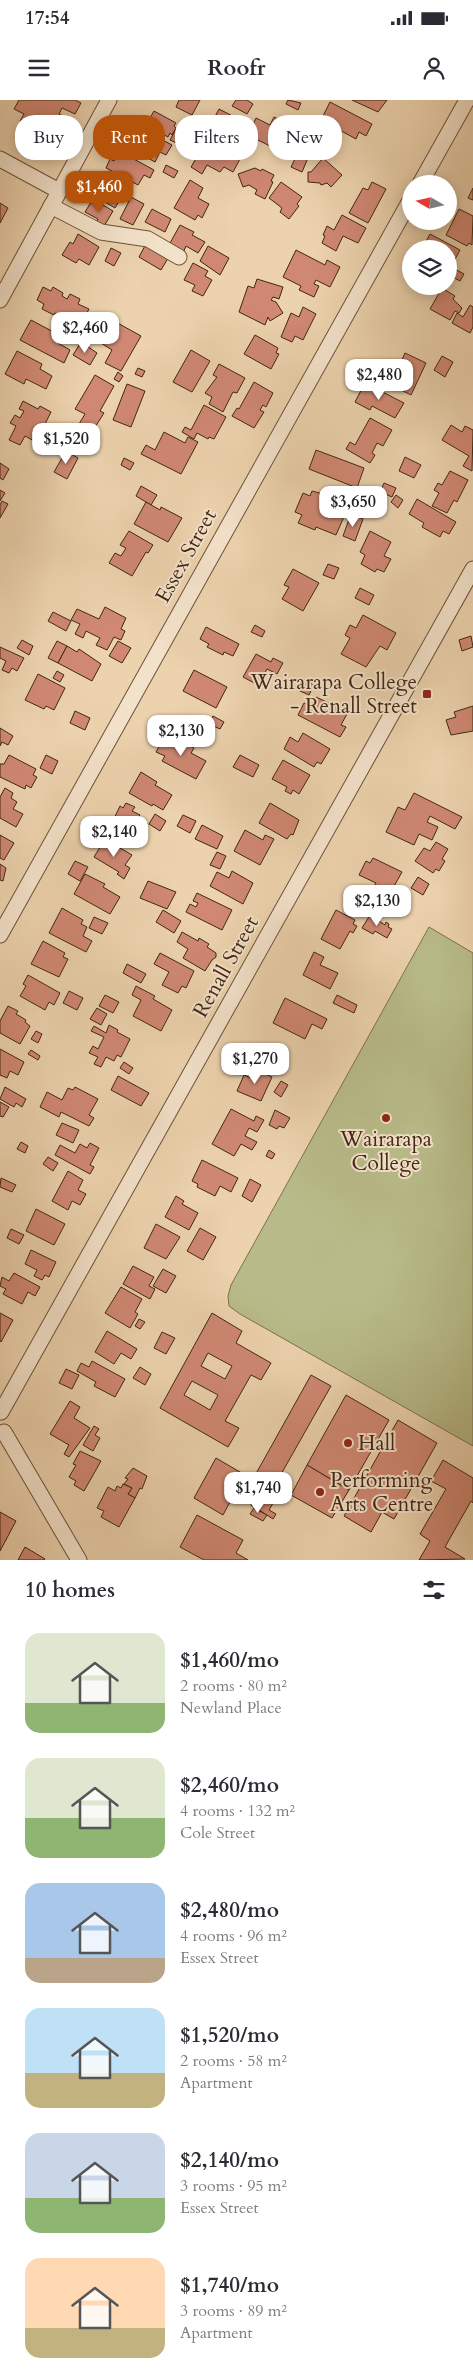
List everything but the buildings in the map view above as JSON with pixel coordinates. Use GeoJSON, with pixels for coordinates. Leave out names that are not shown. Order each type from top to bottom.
{"type":"FeatureCollection","features":[{"type":"Feature","properties":{"kind":"street"},"geometry":{"type":"LineString","coordinates":[[0,300],[109,100]]}},
{"type":"Feature","properties":{"kind":"street"},"geometry":{"type":"LineString","coordinates":[[425,175],[467,100]]}},
{"type":"Feature","properties":{"kind":"street"},"geometry":{"type":"LineString","coordinates":[[0,159],[59,191]]}},
{"type":"Feature","properties":{"kind":"street"},"geometry":{"type":"LineString","coordinates":[[51,206],[101,232],[148,239],[179,257]]}},
{"type":"Feature","properties":{"kind":"street","name":"Essex Street"},"geometry":{"type":"LineString","coordinates":[[0,934],[402,215]]}},
{"type":"Feature","properties":{"kind":"street","name":"Renall Street"},"geometry":{"type":"LineString","coordinates":[[0,1412],[473,569]]}},
{"type":"Feature","properties":{"kind":"street"},"geometry":{"type":"LineString","coordinates":[[0,1412],[8,1421],[2,1433],[80,1560]]}},
{"type":"Feature","properties":{"kind":"green space"},"geometry":{"type":"Polygon","coordinates":[[[429,927],[473,953],[473,1446],[240,1314],[229,1306],[228,1296],[231,1285],[429,927]]]}},
{"type":"Feature","properties":{"kind":"place","name":"Wairarapa College - Renall Street"},"geometry":{"type":"Point","coordinates":[427,694]}},
{"type":"Feature","properties":{"kind":"place","name":"Wairarapa College"},"geometry":{"type":"Point","coordinates":[386,1118]}},
{"type":"Feature","properties":{"kind":"place","name":"Hall"},"geometry":{"type":"Point","coordinates":[348,1443]}},
{"type":"Feature","properties":{"kind":"place","name":"Performing Arts Centre"},"geometry":{"type":"Point","coordinates":[320,1492]}}]}
